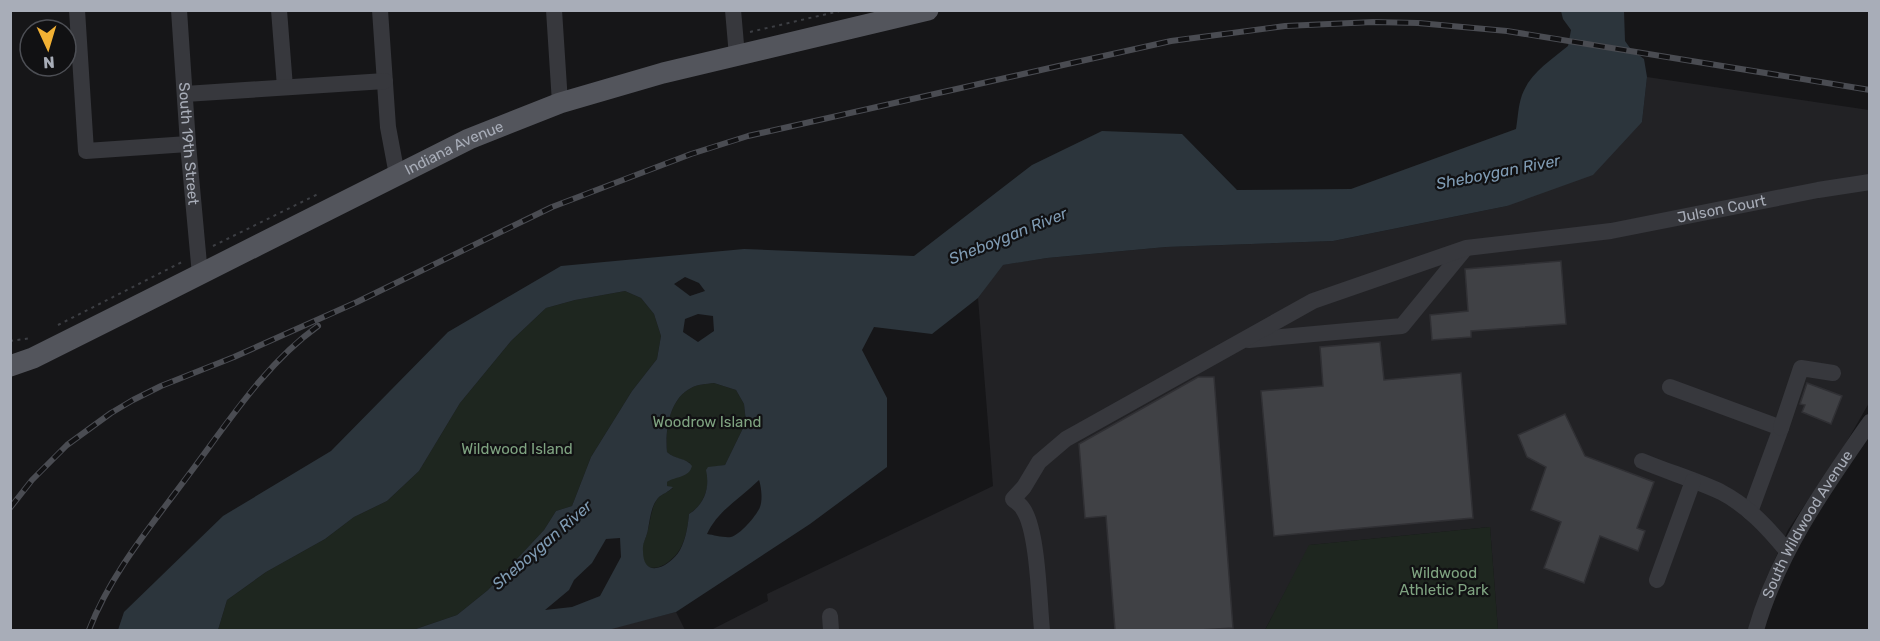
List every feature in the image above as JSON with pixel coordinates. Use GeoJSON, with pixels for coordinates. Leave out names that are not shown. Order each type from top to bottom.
{"type":"FeatureCollection","features":[{"type":"Feature","properties":{"kind":"main road","name":"Indiana Avenue"},"geometry":{"type":"LineString","coordinates":[[10,366],[33,358],[469,139],[560,103],[663,73],[736,46],[928,10]]}},
{"type":"Feature","properties":{"kind":"street"},"geometry":{"type":"LineString","coordinates":[[77,10],[87,151],[188,144]]}},
{"type":"Feature","properties":{"kind":"street","name":"South 19th Street"},"geometry":{"type":"LineString","coordinates":[[179,10],[200,275]]}},
{"type":"Feature","properties":{"kind":"street"},"geometry":{"type":"LineString","coordinates":[[279,10],[285,87]]}},
{"type":"Feature","properties":{"kind":"street"},"geometry":{"type":"LineString","coordinates":[[380,10],[388,127],[397,175]]}},
{"type":"Feature","properties":{"kind":"street"},"geometry":{"type":"LineString","coordinates":[[554,10],[560,103]]}},
{"type":"Feature","properties":{"kind":"street"},"geometry":{"type":"LineString","coordinates":[[733,10],[736,46]]}},
{"type":"Feature","properties":{"kind":"street"},"geometry":{"type":"LineString","coordinates":[[185,94],[385,81]]}},
{"type":"Feature","properties":{"kind":"street","name":"Julson Court"},"geometry":{"type":"LineString","coordinates":[[1042,630],[1034,540],[1029,520],[1023,509],[1013,499],[1024,487],[1039,462],[1066,439],[1313,301],[1466,248],[1611,231],[1869,182]]}},
{"type":"Feature","properties":{"kind":"street"},"geometry":{"type":"LineString","coordinates":[[1242,340],[1402,326],[1466,248]]}},
{"type":"Feature","properties":{"kind":"street"},"geometry":{"type":"LineString","coordinates":[[1750,512],[1801,369],[1833,373]]}},
{"type":"Feature","properties":{"kind":"street"},"geometry":{"type":"LineString","coordinates":[[1670,387],[1781,428]]}},
{"type":"Feature","properties":{"kind":"street","name":"South Wildwood Avenue"},"geometry":{"type":"LineString","coordinates":[[1756,630],[1776,575],[1795,535],[1869,422]]}},
{"type":"Feature","properties":{"kind":"street"},"geometry":{"type":"LineString","coordinates":[[1642,461],[1722,493],[1767,527],[1787,551]]}},
{"type":"Feature","properties":{"kind":"street"},"geometry":{"type":"LineString","coordinates":[[1658,580],[1693,482]]}},
{"type":"Feature","properties":{"kind":"path"},"geometry":{"type":"LineString","coordinates":[[736,46],[844,10]]}},
{"type":"Feature","properties":{"kind":"shaded area"},"geometry":{"type":"Polygon","coordinates":[[[1647,77],[1869,110],[1869,403],[1846,443],[1788,530],[1766,579],[1748,630],[1498,630],[1490,527],[1310,545],[1265,630],[711,630],[768,601],[767,594],[993,486],[978,298],[1002,265],[1047,258],[1166,247],[1333,241],[1507,206],[1642,122],[1647,77]]]}},
{"type":"Feature","properties":{"kind":"shaded area"},"geometry":{"type":"Polygon","coordinates":[[[676,612],[685,630],[608,630],[612,628],[676,612]]]}},
{"type":"Feature","properties":{"kind":"green space","name":"Wildwood Island"},"geometry":{"type":"Polygon","coordinates":[[[625,291],[641,298],[654,314],[661,336],[657,359],[632,391],[591,457],[572,506],[556,511],[544,530],[488,590],[457,615],[413,630],[218,630],[227,600],[266,572],[325,539],[354,517],[387,501],[419,471],[460,403],[511,341],[546,308],[625,291]]]}},
{"type":"Feature","properties":{"kind":"green space","name":"Woodrow Island"},"geometry":{"type":"Polygon","coordinates":[[[714,383],[736,390],[744,404],[746,422],[725,465],[708,468],[705,494],[695,510],[689,514],[680,549],[664,565],[652,568],[647,566],[642,551],[654,505],[658,498],[673,488],[667,486],[667,482],[690,463],[667,452],[670,416],[684,393],[696,386],[714,383]]]}},
{"type":"Feature","properties":{"kind":"green space","name":"Wildwood Athletic Park"},"geometry":{"type":"Polygon","coordinates":[[[1490,527],[1498,630],[1265,630],[1309,545],[1490,527]]]}},
{"type":"Feature","properties":{"kind":"water","name":"Sheboygan River"},"geometry":{"type":"Polygon","coordinates":[[[1561,11],[1624,11],[1625,41],[1644,59],[1647,77],[1642,122],[1593,175],[1507,206],[1333,241],[1166,247],[1047,258],[1003,265],[978,298],[932,334],[874,327],[862,350],[887,398],[887,467],[810,524],[676,612],[608,630],[413,630],[457,615],[488,590],[544,530],[556,511],[572,506],[591,457],[632,391],[657,359],[661,336],[654,314],[641,298],[625,291],[546,308],[511,341],[460,403],[419,471],[387,501],[354,517],[325,539],[266,572],[227,600],[218,630],[118,630],[124,612],[223,516],[331,451],[448,332],[561,266],[744,249],[914,256],[1032,165],[1102,131],[1182,134],[1237,190],[1351,189],[1516,129],[1522,95],[1530,80],[1568,46],[1571,30],[1563,19],[1561,11]],[[685,277],[674,284],[690,296],[705,291],[699,283],[685,277]],[[698,314],[685,319],[683,332],[698,342],[714,331],[713,316],[698,314]],[[714,383],[696,386],[684,393],[670,416],[667,452],[687,461],[692,466],[685,475],[667,482],[667,486],[673,487],[658,498],[654,505],[643,548],[644,560],[652,568],[664,565],[680,550],[689,514],[699,505],[707,489],[706,470],[708,467],[725,465],[746,422],[744,404],[736,390],[714,383]],[[759,480],[717,518],[707,534],[731,537],[748,524],[761,504],[759,480]],[[620,538],[606,539],[592,563],[574,580],[569,590],[545,610],[572,607],[600,596],[621,557],[620,538]]]}},
{"type":"Feature","properties":{"kind":"building"},"geometry":{"type":"Polygon","coordinates":[[[1561,261],[1566,324],[1471,331],[1471,337],[1432,340],[1430,315],[1468,311],[1465,269],[1561,261]]]}},
{"type":"Feature","properties":{"kind":"building"},"geometry":{"type":"Polygon","coordinates":[[[1380,342],[1384,380],[1461,373],[1473,518],[1274,536],[1261,391],[1323,386],[1320,347],[1380,342]]]}},
{"type":"Feature","properties":{"kind":"building"},"geometry":{"type":"Polygon","coordinates":[[[1198,377],[1214,377],[1233,628],[1115,630],[1106,516],[1085,518],[1079,444],[1198,377]]]}},
{"type":"Feature","properties":{"kind":"building"},"geometry":{"type":"Polygon","coordinates":[[[1807,383],[1842,396],[1831,424],[1802,412],[1805,405],[1800,404],[1807,383]]]}},
{"type":"Feature","properties":{"kind":"building"},"geometry":{"type":"Polygon","coordinates":[[[1565,414],[1585,456],[1654,482],[1637,528],[1645,531],[1638,551],[1600,536],[1584,583],[1544,568],[1561,522],[1531,510],[1546,467],[1527,457],[1518,435],[1565,414]]]}},
{"type":"Feature","properties":{"kind":"railway"},"geometry":{"type":"LineString","coordinates":[[10,508],[32,480],[67,445],[133,400],[357,302],[552,207],[691,154],[748,136],[1063,65],[1171,41],[1285,26],[1373,22],[1418,23],[1507,31],[1870,90]]}},
{"type":"Feature","properties":{"kind":"railway"},"geometry":{"type":"LineString","coordinates":[[89,630],[120,569],[247,396],[280,359],[318,326]]}}]}
